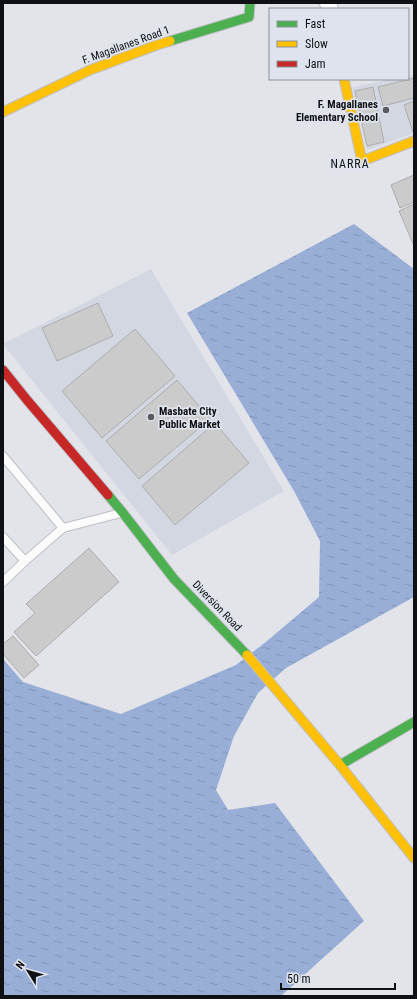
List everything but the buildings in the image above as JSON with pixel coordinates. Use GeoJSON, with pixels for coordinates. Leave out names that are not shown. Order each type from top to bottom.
{"type":"FeatureCollection","features":[{"type":"Feature","properties":{"kind":"street","name":"F. Magallanes Road 1"},"geometry":{"type":"LineString","coordinates":[[3,112],[97,68],[154,46],[249,17],[250,3]]}},
{"type":"Feature","properties":{"kind":"street"},"geometry":{"type":"LineString","coordinates":[[344,80],[362,162],[414,141]]}},
{"type":"Feature","properties":{"kind":"street","name":"Diversion Road"},"geometry":{"type":"LineString","coordinates":[[4,373],[123,513],[174,580],[246,654],[340,765],[414,858]]}},
{"type":"Feature","properties":{"kind":"street"},"geometry":{"type":"LineString","coordinates":[[340,765],[414,722]]}},
{"type":"Feature","properties":{"kind":"lane"},"geometry":{"type":"LineString","coordinates":[[3,456],[63,528]]}},
{"type":"Feature","properties":{"kind":"lane"},"geometry":{"type":"LineString","coordinates":[[3,582],[63,528],[123,513]]}},
{"type":"Feature","properties":{"kind":"lane"},"geometry":{"type":"LineString","coordinates":[[3,537],[25,561]]}},
{"type":"Feature","properties":{"kind":"shaded area","name":"F. Magallanes Elementary School"},"geometry":{"type":"Polygon","coordinates":[[[414,75],[414,133],[367,150],[352,87],[388,80],[409,80],[409,76],[414,75]]]}},
{"type":"Feature","properties":{"kind":"shaded area","name":"Masbate City Public Market"},"geometry":{"type":"Polygon","coordinates":[[[151,269],[284,491],[172,555],[3,344],[151,269]]]}},
{"type":"Feature","properties":{"kind":"water"},"geometry":{"type":"Polygon","coordinates":[[[354,224],[414,269],[414,597],[286,668],[258,693],[234,736],[216,790],[228,810],[275,803],[364,921],[281,996],[3,996],[3,659],[23,682],[121,714],[236,665],[319,597],[320,541],[294,491],[187,313],[354,224]]]}},
{"type":"Feature","properties":{"kind":"traffic: fast"},"geometry":{"type":"LineString","coordinates":[[170,41],[249,17],[250,3]]}},
{"type":"Feature","properties":{"kind":"traffic: fast"},"geometry":{"type":"LineString","coordinates":[[108,495],[174,579],[247,655]]}},
{"type":"Feature","properties":{"kind":"traffic: fast"},"geometry":{"type":"LineString","coordinates":[[340,765],[414,722]]}},
{"type":"Feature","properties":{"kind":"traffic: slow"},"geometry":{"type":"LineString","coordinates":[[3,112],[90,70],[170,41]]}},
{"type":"Feature","properties":{"kind":"traffic: slow"},"geometry":{"type":"LineString","coordinates":[[344,80],[362,161],[414,141]]}},
{"type":"Feature","properties":{"kind":"traffic: slow"},"geometry":{"type":"LineString","coordinates":[[247,655],[340,765],[414,858]]}},
{"type":"Feature","properties":{"kind":"traffic: jam"},"geometry":{"type":"LineString","coordinates":[[3,370],[108,495]]}},
{"type":"Feature","properties":{"kind":"place","name":"F. Magallanes Elementary School"},"geometry":{"type":"Point","coordinates":[386,110]}},
{"type":"Feature","properties":{"kind":"place","name":"Masbate City Public Market"},"geometry":{"type":"Point","coordinates":[151,417]}},
{"type":"Feature","properties":{"kind":"district","name":"NARRA"},"geometry":{"type":"Point","coordinates":[350,164]}}]}
